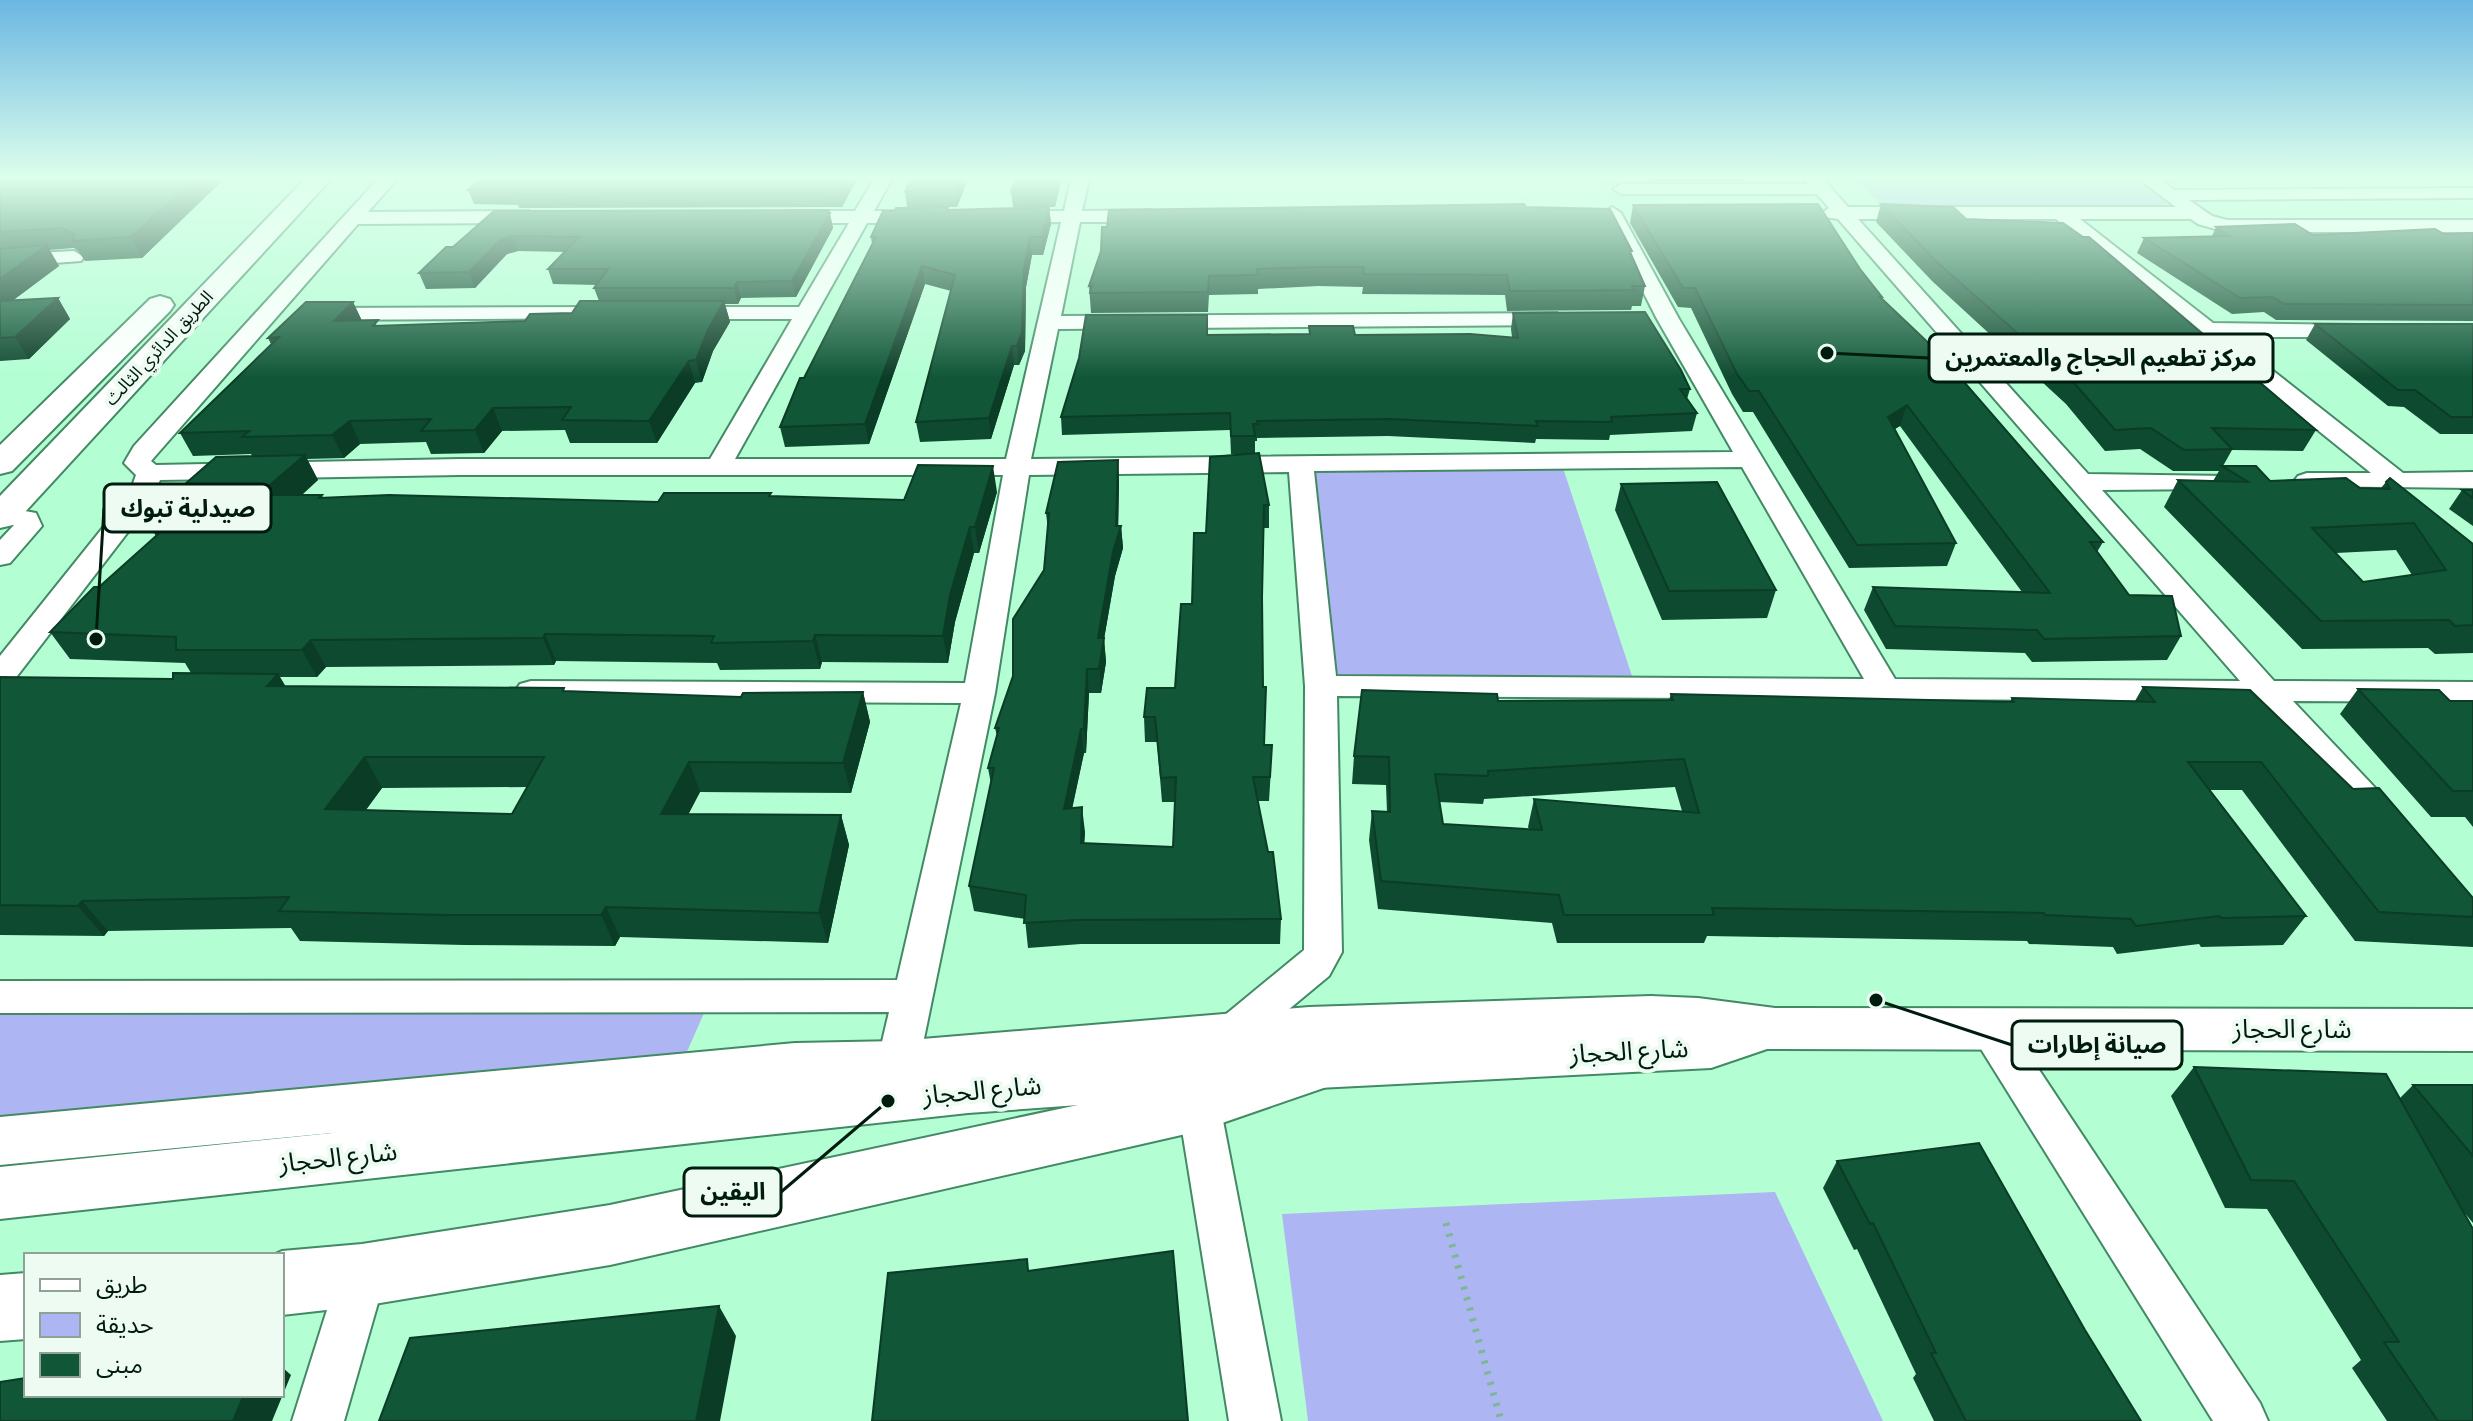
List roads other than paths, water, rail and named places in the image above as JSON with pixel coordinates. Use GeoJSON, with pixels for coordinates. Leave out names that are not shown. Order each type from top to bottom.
{"type":"FeatureCollection","features":[{"type":"Feature","properties":{"kind":"highway","name":"الطريق الدائري الثالث"},"geometry":{"type":"LineString","coordinates":[[0,464],[219,245]]}},
{"type":"Feature","properties":{"kind":"highway","name":"الطريق الدائري الثالث"},"geometry":{"type":"LineString","coordinates":[[1,516],[256,245]]}},
{"type":"Feature","properties":{"kind":"highway"},"geometry":{"type":"LineString","coordinates":[[284,1283],[362,1275],[610,1235],[1199,1105],[1318,1066]]}},
{"type":"Feature","properties":{"kind":"highway"},"geometry":{"type":"LineString","coordinates":[[0,1308],[24,1306]]}},
{"type":"Feature","properties":{"kind":"main road","name":"شارع الحجاز"},"geometry":{"type":"LineString","coordinates":[[0,1141],[795,1065],[898,1063],[1233,1032],[1651,1017],[1698,1019],[1775,1029],[2473,1030]]}},
{"type":"Feature","properties":{"kind":"main road","name":"شارع الحجاز"},"geometry":{"type":"LineString","coordinates":[[0,1193],[968,1090],[1318,1066],[1711,1046],[1775,1029]]}},
{"type":"Feature","properties":{"kind":"street"},"geometry":{"type":"LineString","coordinates":[[328,245],[143,451],[137,463],[150,473],[460,467],[1017,467],[1749,459]]}},
{"type":"Feature","properties":{"kind":"street"},"geometry":{"type":"LineString","coordinates":[[718,467],[845,245]]}},
{"type":"Feature","properties":{"kind":"street"},"geometry":{"type":"LineString","coordinates":[[898,1063],[979,693],[1017,467],[1064,245]]}},
{"type":"Feature","properties":{"kind":"street"},"geometry":{"type":"LineString","coordinates":[[1629,245],[1668,319],[1885,688]]}},
{"type":"Feature","properties":{"kind":"street"},"geometry":{"type":"LineString","coordinates":[[1871,245],[2265,690],[2397,834]]}},
{"type":"Feature","properties":{"kind":"street"},"geometry":{"type":"LineString","coordinates":[[2101,245],[2396,480]]}},
{"type":"Feature","properties":{"kind":"street"},"geometry":{"type":"LineString","coordinates":[[0,261],[74,257]]}},
{"type":"Feature","properties":{"kind":"street"},"geometry":{"type":"LineString","coordinates":[[267,314],[632,313]]}},
{"type":"Feature","properties":{"kind":"street"},"geometry":{"type":"LineString","coordinates":[[664,313],[807,313]]}},
{"type":"Feature","properties":{"kind":"street"},"geometry":{"type":"LineString","coordinates":[[1048,323],[1572,319]]}},
{"type":"Feature","properties":{"kind":"street"},"geometry":{"type":"LineString","coordinates":[[1636,319],[1668,319]]}},
{"type":"Feature","properties":{"kind":"street"},"geometry":{"type":"LineString","coordinates":[[2207,330],[2379,330]]}},
{"type":"Feature","properties":{"kind":"street"},"geometry":{"type":"LineString","coordinates":[[1233,1032],[1315,965],[1323,952],[1321,686],[1301,464]]}},
{"type":"Feature","properties":{"kind":"street"},"geometry":{"type":"LineString","coordinates":[[0,677],[131,512],[147,486],[150,473]]}},
{"type":"Feature","properties":{"kind":"street"},"geometry":{"type":"LineString","coordinates":[[2285,481],[2473,480]]}},
{"type":"Feature","properties":{"kind":"street"},"geometry":{"type":"LineString","coordinates":[[2080,482],[2238,481]]}},
{"type":"Feature","properties":{"kind":"street"},"geometry":{"type":"LineString","coordinates":[[0,557],[28,526],[27,519],[1,516]]}},
{"type":"Feature","properties":{"kind":"street"},"geometry":{"type":"LineString","coordinates":[[1321,686],[2473,692]]}},
{"type":"Feature","properties":{"kind":"street"},"geometry":{"type":"LineString","coordinates":[[497,691],[979,693]]}},
{"type":"Feature","properties":{"kind":"street"},"geometry":{"type":"LineString","coordinates":[[0,997],[913,996]]}},
{"type":"Feature","properties":{"kind":"street"},"geometry":{"type":"LineString","coordinates":[[1990,1029],[2242,1421]]}},
{"type":"Feature","properties":{"kind":"street"},"geometry":{"type":"LineString","coordinates":[[1199,1105],[1255,1421]]}},
{"type":"Feature","properties":{"kind":"street"},"geometry":{"type":"LineString","coordinates":[[318,1421],[362,1275]]}},
{"type":"Feature","properties":{"kind":"place","name":"مركز تطعيم الحجاج والمعتمرين"},"geometry":{"type":"Point","coordinates":[1827,353]}},
{"type":"Feature","properties":{"kind":"place","name":"صيدلية تبوك"},"geometry":{"type":"Point","coordinates":[96,639]}},
{"type":"Feature","properties":{"kind":"place","name":"صيانة إطارات"},"geometry":{"type":"Point","coordinates":[1876,1000]}},
{"type":"Feature","properties":{"kind":"place","name":"اليقين"},"geometry":{"type":"Point","coordinates":[888,1101]}}]}
